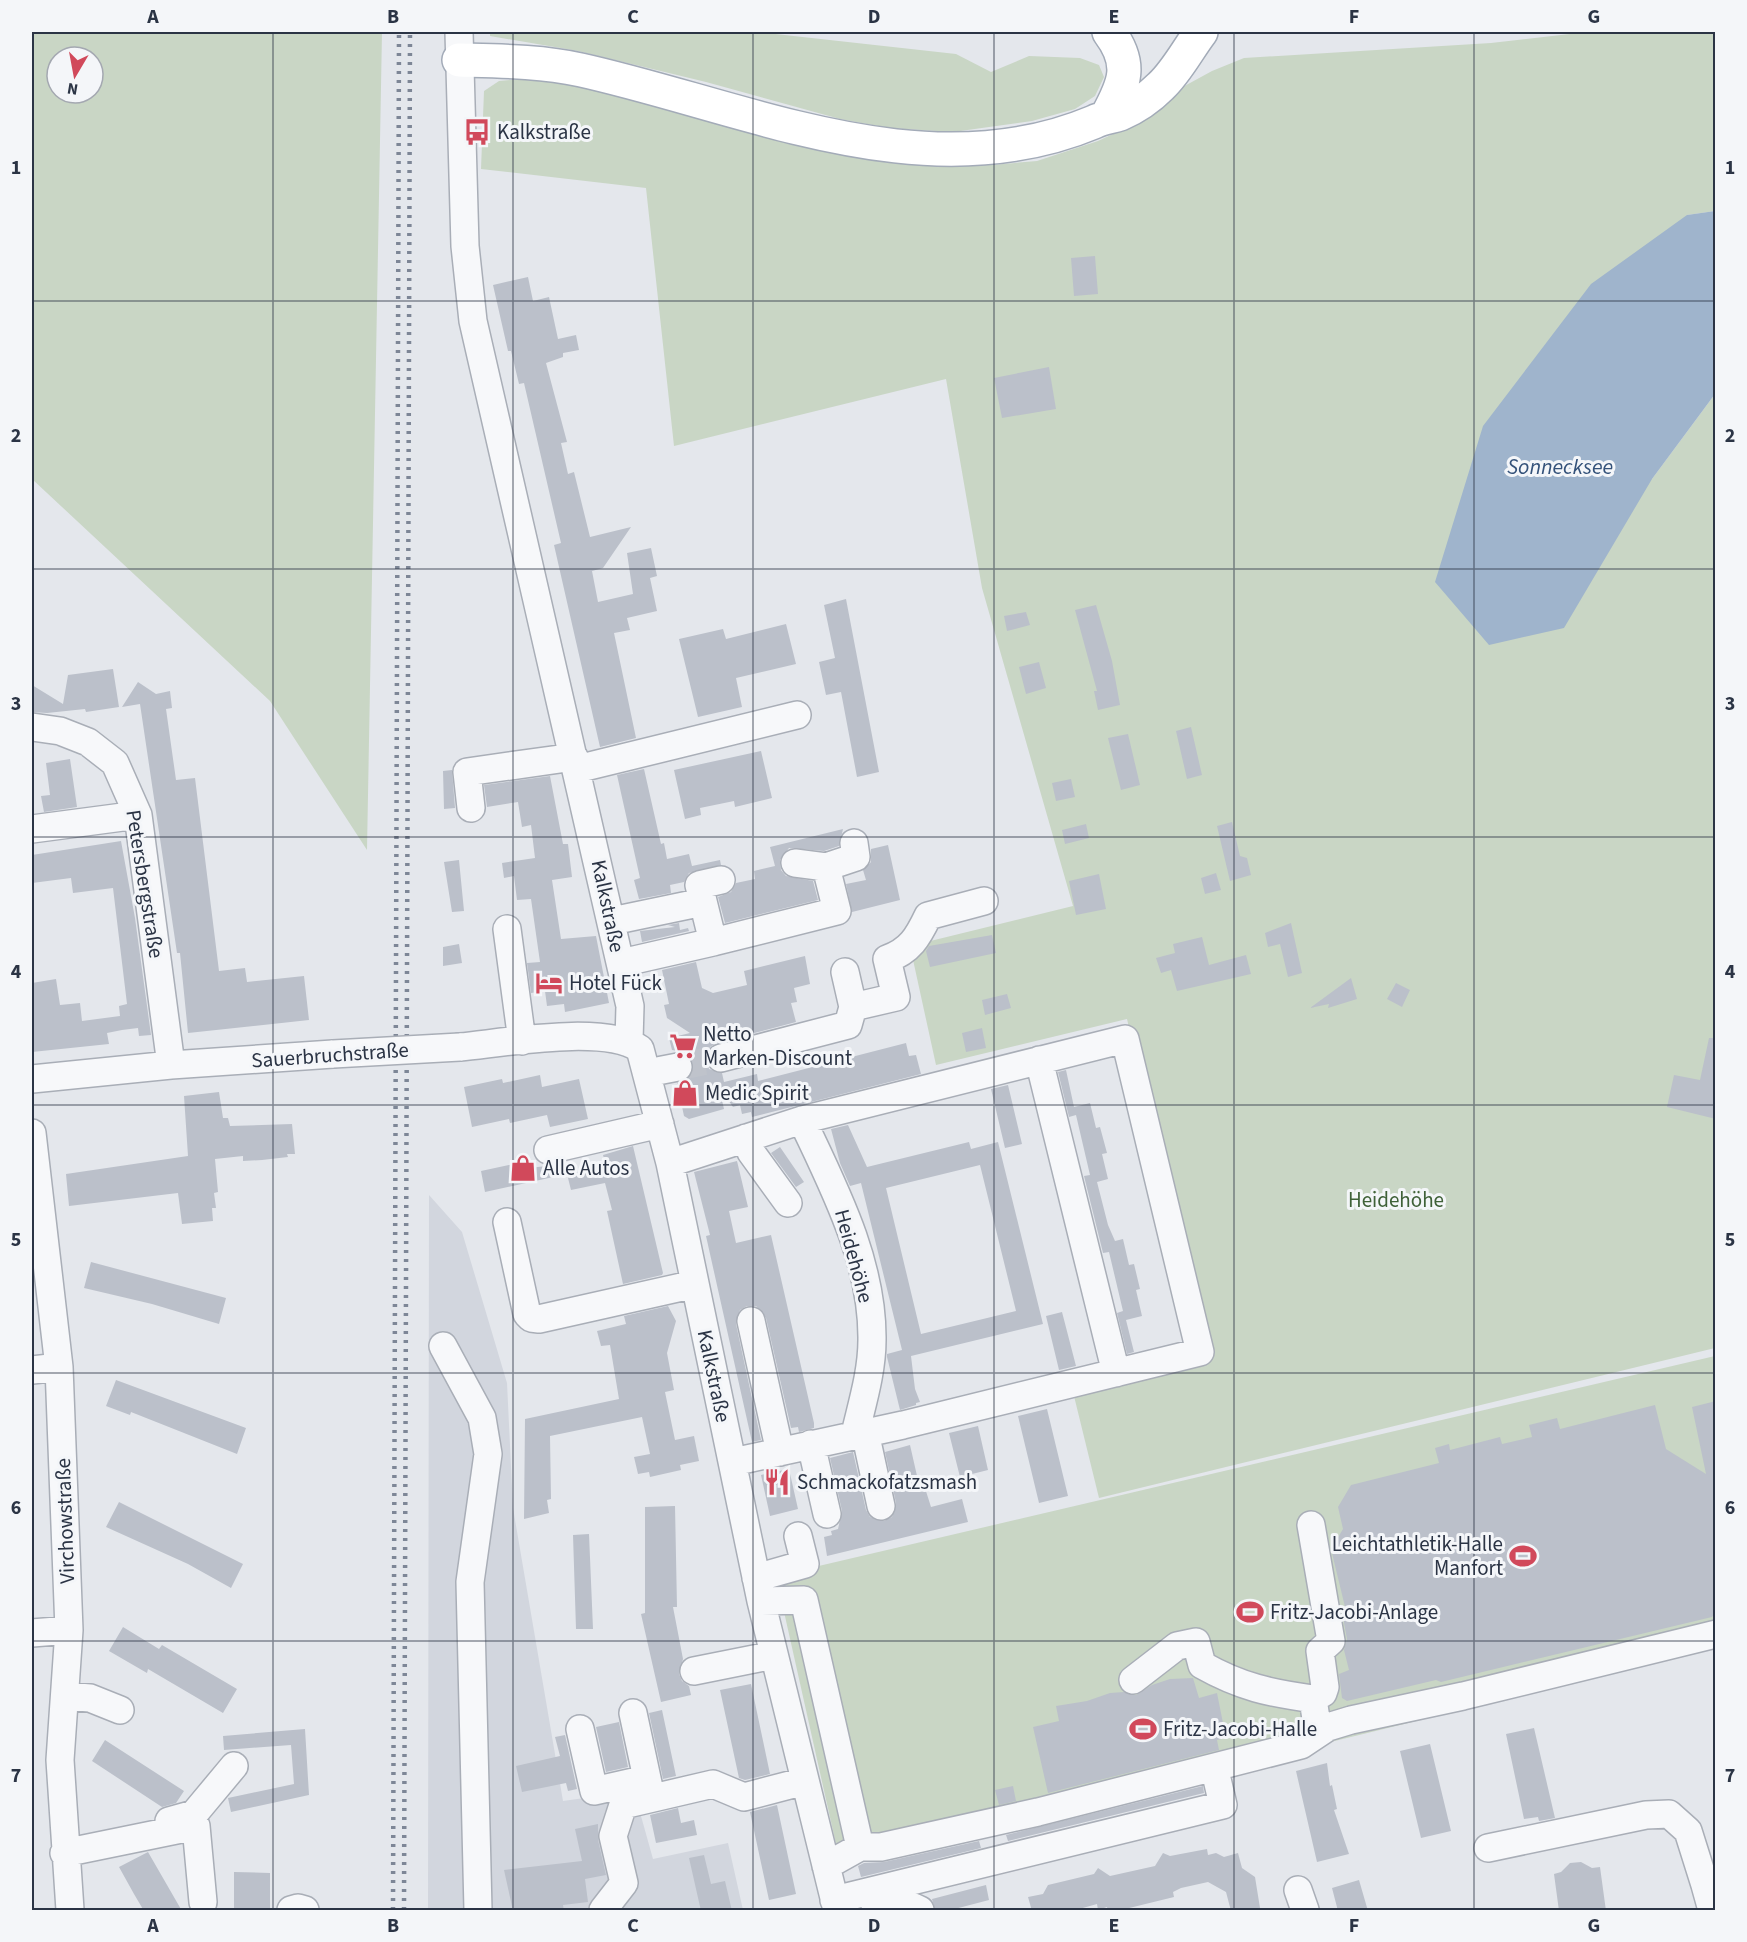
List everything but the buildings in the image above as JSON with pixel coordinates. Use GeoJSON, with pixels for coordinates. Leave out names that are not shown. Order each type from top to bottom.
{"type":"FeatureCollection","features":[{"type":"Feature","properties":{"kind":"main road"},"geometry":{"type":"LineString","coordinates":[[1107,116],[1118,96],[1125,72],[1118,44],[1108,32]]}},
{"type":"Feature","properties":{"kind":"main road"},"geometry":{"type":"LineString","coordinates":[[459,46],[519,62],[579,69],[845,138],[910,148],[984,149],[1029,143],[1066,134],[1107,116],[1118,115],[1161,86],[1201,32]]}},
{"type":"Feature","properties":{"kind":"street","name":"Kalkstraße"},"geometry":{"type":"LineString","coordinates":[[459,46],[465,246],[473,321],[612,921],[630,1006],[629,1041],[640,1048],[670,1163],[759,1589],[835,1905]]}},
{"type":"Feature","properties":{"kind":"street"},"geometry":{"type":"LineString","coordinates":[[471,808],[467,772],[576,763],[797,715]]}},
{"type":"Feature","properties":{"kind":"street","name":"Petersbergstraße"},"geometry":{"type":"LineString","coordinates":[[32,727],[60,731],[88,742],[114,763],[138,815],[171,1065]]}},
{"type":"Feature","properties":{"kind":"street"},"geometry":{"type":"LineString","coordinates":[[32,830],[138,815]]}},
{"type":"Feature","properties":{"kind":"street"},"geometry":{"type":"LineString","coordinates":[[795,863],[826,867],[856,857],[854,843]]}},
{"type":"Feature","properties":{"kind":"street"},"geometry":{"type":"LineString","coordinates":[[621,963],[837,911],[826,867]]}},
{"type":"Feature","properties":{"kind":"street"},"geometry":{"type":"LineString","coordinates":[[713,942],[699,885],[721,880]]}},
{"type":"Feature","properties":{"kind":"street"},"geometry":{"type":"LineString","coordinates":[[853,1007],[896,997],[887,958],[904,953],[918,936],[927,916],[984,901]]}},
{"type":"Feature","properties":{"kind":"street"},"geometry":{"type":"LineString","coordinates":[[612,921],[703,902]]}},
{"type":"Feature","properties":{"kind":"street"},"geometry":{"type":"LineString","coordinates":[[507,929],[522,1041]]}},
{"type":"Feature","properties":{"kind":"street"},"geometry":{"type":"LineString","coordinates":[[721,1059],[848,1025],[853,1007],[845,972]]}},
{"type":"Feature","properties":{"kind":"street","name":"Sauerbruchstraße"},"geometry":{"type":"LineString","coordinates":[[32,1079],[171,1065],[460,1047],[592,1036],[629,1041]]}},
{"type":"Feature","properties":{"kind":"street"},"geometry":{"type":"LineString","coordinates":[[670,1163],[802,1120],[1125,1039],[1200,1352],[733,1462]]}},
{"type":"Feature","properties":{"kind":"street"},"geometry":{"type":"LineString","coordinates":[[1039,1060],[1116,1373]]}},
{"type":"Feature","properties":{"kind":"street"},"geometry":{"type":"LineString","coordinates":[[647,1073],[678,1067]]}},
{"type":"Feature","properties":{"kind":"street","name":"Heidehöhe"},"geometry":{"type":"LineString","coordinates":[[802,1120],[842,1204],[866,1284],[872,1340],[860,1433]]}},
{"type":"Feature","properties":{"kind":"street"},"geometry":{"type":"LineString","coordinates":[[548,1150],[660,1124]]}},
{"type":"Feature","properties":{"kind":"street","name":"Virchowstraße"},"geometry":{"type":"LineString","coordinates":[[32,1133],[59,1367],[69,1630],[60,1760],[70,1911]]}},
{"type":"Feature","properties":{"kind":"street"},"geometry":{"type":"LineString","coordinates":[[746,1138],[751,1152],[788,1203]]}},
{"type":"Feature","properties":{"kind":"street"},"geometry":{"type":"LineString","coordinates":[[507,1222],[527,1314],[531,1318],[539,1319],[694,1284]]}},
{"type":"Feature","properties":{"kind":"street"},"geometry":{"type":"LineString","coordinates":[[751,1321],[780,1452]]}},
{"type":"Feature","properties":{"kind":"street"},"geometry":{"type":"LineString","coordinates":[[442,1346],[482,1418],[488,1454],[470,1582],[478,1911]]}},
{"type":"Feature","properties":{"kind":"street"},"geometry":{"type":"LineString","coordinates":[[32,1370],[59,1367]]}},
{"type":"Feature","properties":{"kind":"street"},"geometry":{"type":"LineString","coordinates":[[860,1433],[881,1506]]}},
{"type":"Feature","properties":{"kind":"street"},"geometry":{"type":"LineString","coordinates":[[811,1444],[827,1514]]}},
{"type":"Feature","properties":{"kind":"street"},"geometry":{"type":"LineString","coordinates":[[1133,1680],[1177,1646],[1196,1642],[1202,1665],[1248,1688],[1314,1699],[1323,1693],[1325,1688],[1320,1651],[1331,1641],[1311,1525]]}},
{"type":"Feature","properties":{"kind":"street"},"geometry":{"type":"LineString","coordinates":[[759,1589],[805,1564],[798,1536]]}},
{"type":"Feature","properties":{"kind":"street"},"geometry":{"type":"LineString","coordinates":[[759,1589],[804,1600],[860,1847]]}},
{"type":"Feature","properties":{"kind":"street"},"geometry":{"type":"LineString","coordinates":[[32,1633],[69,1630]]}},
{"type":"Feature","properties":{"kind":"street"},"geometry":{"type":"LineString","coordinates":[[826,1866],[860,1847],[881,1847],[1113,1793],[1301,1745],[1318,1732],[1351,1720],[1451,1699],[1716,1634]]}},
{"type":"Feature","properties":{"kind":"street"},"geometry":{"type":"LineString","coordinates":[[694,1671],[774,1654]]}},
{"type":"Feature","properties":{"kind":"street"},"geometry":{"type":"LineString","coordinates":[[65,1696],[90,1698],[120,1710]]}},
{"type":"Feature","properties":{"kind":"street"},"geometry":{"type":"LineString","coordinates":[[1314,1699],[1318,1732]]}},
{"type":"Feature","properties":{"kind":"street"},"geometry":{"type":"LineString","coordinates":[[789,1717],[829,1709]]}},
{"type":"Feature","properties":{"kind":"street"},"geometry":{"type":"LineString","coordinates":[[633,1713],[649,1789]]}},
{"type":"Feature","properties":{"kind":"street"},"geometry":{"type":"LineString","coordinates":[[580,1729],[594,1791],[713,1784],[744,1797],[805,1781]]}},
{"type":"Feature","properties":{"kind":"street"},"geometry":{"type":"LineString","coordinates":[[64,1845],[194,1814],[234,1766]]}},
{"type":"Feature","properties":{"kind":"street"},"geometry":{"type":"LineString","coordinates":[[835,1905],[870,1891],[1223,1805],[1217,1779]]}},
{"type":"Feature","properties":{"kind":"street"},"geometry":{"type":"LineString","coordinates":[[603,1911],[624,1883],[613,1836],[623,1805],[649,1789]]}},
{"type":"Feature","properties":{"kind":"street"},"geometry":{"type":"LineString","coordinates":[[1488,1848],[1646,1815],[1669,1815],[1688,1831],[1710,1884],[1712,1911]]}},
{"type":"Feature","properties":{"kind":"street"},"geometry":{"type":"LineString","coordinates":[[64,1845],[196,1826],[203,1902]]}},
{"type":"Feature","properties":{"kind":"street"},"geometry":{"type":"LineString","coordinates":[[870,1891],[874,1902],[884,1905],[906,1903],[920,1911]]}},
{"type":"Feature","properties":{"kind":"street"},"geometry":{"type":"LineString","coordinates":[[291,1911],[298,1908],[305,1911]]}},
{"type":"Feature","properties":{"kind":"shaded area"},"geometry":{"type":"Polygon","coordinates":[[[429,1195],[462,1232],[507,1383],[513,1508],[563,1801],[634,1791],[653,1859],[728,1843],[743,1910],[428,1910],[429,1195]]]}},
{"type":"Feature","properties":{"kind":"green space"},"geometry":{"type":"Polygon","coordinates":[[[32,32],[382,32],[367,850],[270,701],[32,479],[32,32]]]}},
{"type":"Feature","properties":{"kind":"green space"},"geometry":{"type":"Polygon","coordinates":[[[490,32],[758,32],[956,54],[991,72],[1029,56],[1080,58],[1099,65],[1104,77],[1095,96],[1075,109],[1032,121],[953,132],[889,128],[840,119],[706,82],[578,51],[490,36],[490,32]]]}},
{"type":"Feature","properties":{"kind":"green space"},"geometry":{"type":"Polygon","coordinates":[[[1587,32],[1715,32],[1715,211],[1687,215],[1652,479],[1715,394],[1715,1348],[1099,1498],[1073,1392],[1207,1357],[1127,1019],[936,1065],[910,946],[1073,906],[982,588],[946,379],[674,446],[646,188],[481,169],[484,91],[499,81],[535,78],[596,90],[824,151],[890,163],[944,166],[991,165],[1037,161],[1098,141],[1139,122],[1179,89],[1212,71],[1244,58],[1491,43],[1587,32]]]}},
{"type":"Feature","properties":{"kind":"green space","name":"Fritz-Jacobi-Anlage"},"geometry":{"type":"Polygon","coordinates":[[[1715,1356],[1715,1648],[840,1862],[776,1576],[1715,1356]]]}},
{"type":"Feature","properties":{"kind":"water","name":"Sonnecksee"},"geometry":{"type":"Polygon","coordinates":[[[1715,211],[1715,394],[1652,479],[1564,628],[1489,645],[1435,582],[1483,426],[1591,284],[1687,215],[1715,211]]]}},
{"type":"Feature","properties":{"kind":"tunnel"},"geometry":{"type":"LineString","coordinates":[[678,1067],[721,1058]]}},
{"type":"Feature","properties":{"kind":"railway"},"geometry":{"type":"LineString","coordinates":[[393,1910],[399,32]]}},
{"type":"Feature","properties":{"kind":"railway"},"geometry":{"type":"LineString","coordinates":[[404,1910],[410,32]]}},
{"type":"Feature","properties":{"kind":"place","name":"Kalkstraße"},"geometry":{"type":"Point","coordinates":[477,132]}},
{"type":"Feature","properties":{"kind":"place","name":"Hotel Fück"},"geometry":{"type":"Point","coordinates":[549,983]}},
{"type":"Feature","properties":{"kind":"place","name":"Netto Marken-Discount"},"geometry":{"type":"Point","coordinates":[683,1046]}},
{"type":"Feature","properties":{"kind":"place","name":"Medic Spirit"},"geometry":{"type":"Point","coordinates":[685,1093]}},
{"type":"Feature","properties":{"kind":"place","name":"Alle Autos"},"geometry":{"type":"Point","coordinates":[523,1168]}},
{"type":"Feature","properties":{"kind":"place","name":"Schmackofatzsmash"},"geometry":{"type":"Point","coordinates":[777,1482]}},
{"type":"Feature","properties":{"kind":"place","name":"Leichtathletik-Halle Manfort"},"geometry":{"type":"Point","coordinates":[1523,1556]}},
{"type":"Feature","properties":{"kind":"place","name":"Fritz-Jacobi-Anlage"},"geometry":{"type":"Point","coordinates":[1250,1612]}},
{"type":"Feature","properties":{"kind":"place","name":"Fritz-Jacobi-Halle"},"geometry":{"type":"Point","coordinates":[1143,1729]}}]}
